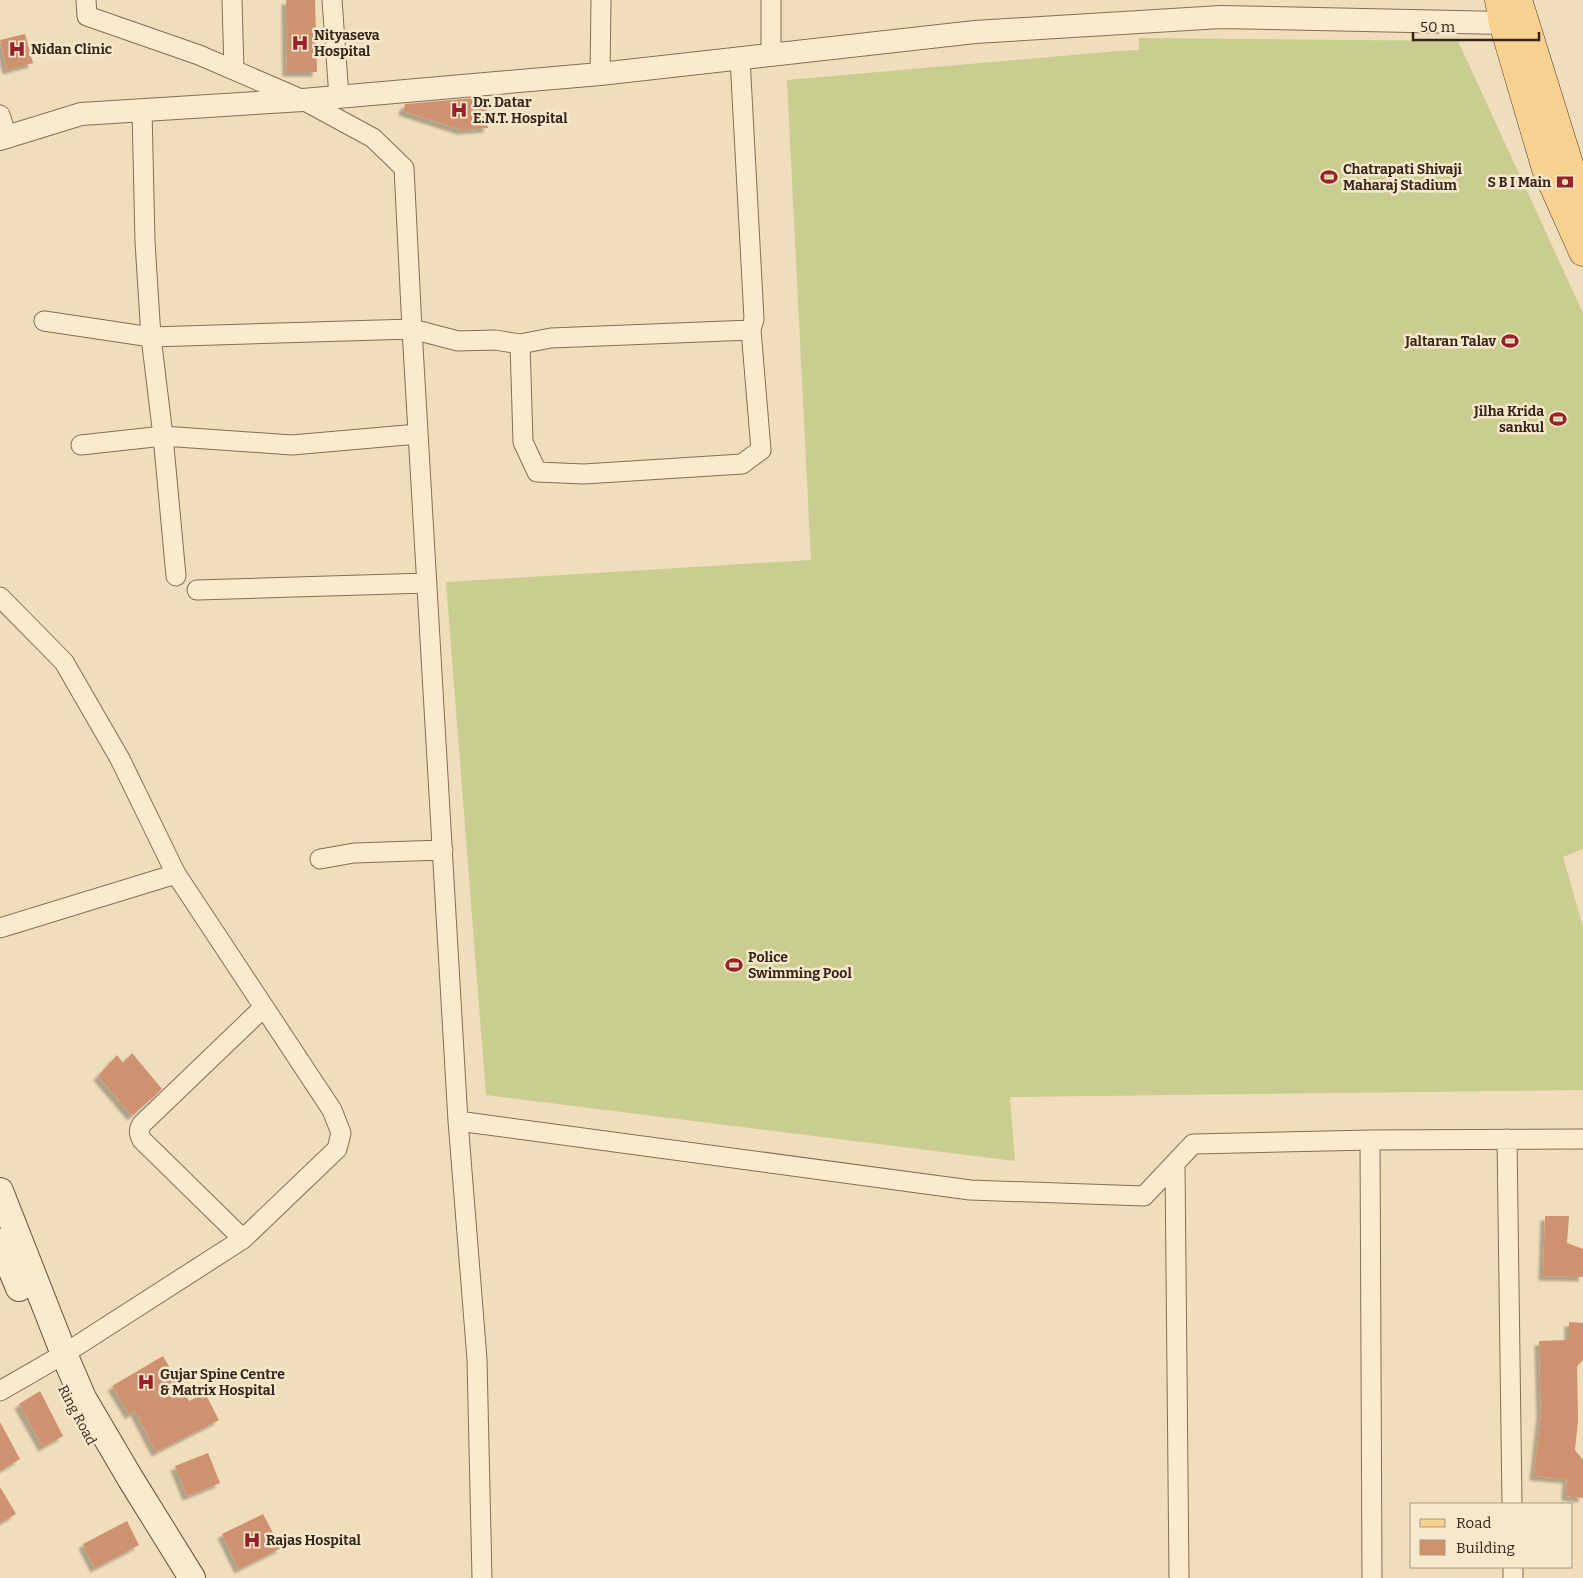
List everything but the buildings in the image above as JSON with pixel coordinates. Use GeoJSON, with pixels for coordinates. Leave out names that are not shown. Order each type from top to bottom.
{"type":"FeatureCollection","features":[{"type":"Feature","properties":{"kind":"main road"},"geometry":{"type":"LineString","coordinates":[[1511,10],[1566,168],[1583,205]]}},
{"type":"Feature","properties":{"kind":"main road"},"geometry":{"type":"LineString","coordinates":[[1566,168],[1583,252]]}},
{"type":"Feature","properties":{"kind":"main road"},"geometry":{"type":"LineString","coordinates":[[0,1191],[57,1358],[192,1578]]}},
{"type":"Feature","properties":{"kind":"main road","name":"Ring Road"},"geometry":{"type":"LineString","coordinates":[[0,1242],[57,1358],[72,1407],[171,1578]]}},
{"type":"Feature","properties":{"kind":"street"},"geometry":{"type":"LineString","coordinates":[[86,0],[87,16],[199,55],[303,100],[373,138],[404,168],[458,1120],[476,1359],[482,1578]]}},
{"type":"Feature","properties":{"kind":"street"},"geometry":{"type":"LineString","coordinates":[[232,0],[234,70]]}},
{"type":"Feature","properties":{"kind":"street"},"geometry":{"type":"LineString","coordinates":[[332,0],[339,97]]}},
{"type":"Feature","properties":{"kind":"street"},"geometry":{"type":"LineString","coordinates":[[600,74],[601,0]]}},
{"type":"Feature","properties":{"kind":"street"},"geometry":{"type":"LineString","coordinates":[[770,55],[771,0]]}},
{"type":"Feature","properties":{"kind":"street"},"geometry":{"type":"LineString","coordinates":[[0,115],[3,138],[81,114],[303,100],[600,74],[975,32],[1221,17],[1511,10]]}},
{"type":"Feature","properties":{"kind":"street"},"geometry":{"type":"LineString","coordinates":[[520,344],[523,442],[537,472],[584,474],[742,464],[761,450],[751,330],[754,318],[740,58]]}},
{"type":"Feature","properties":{"kind":"street"},"geometry":{"type":"LineString","coordinates":[[142,110],[145,242],[151,337],[163,436],[176,576]]}},
{"type":"Feature","properties":{"kind":"street"},"geometry":{"type":"LineString","coordinates":[[44,321],[151,337],[412,329],[458,341],[495,340],[520,344],[551,338],[751,330]]}},
{"type":"Feature","properties":{"kind":"street"},"geometry":{"type":"LineString","coordinates":[[81,445],[163,436],[292,445],[418,434]]}},
{"type":"Feature","properties":{"kind":"street"},"geometry":{"type":"LineString","coordinates":[[197,590],[427,583]]}},
{"type":"Feature","properties":{"kind":"street"},"geometry":{"type":"LineString","coordinates":[[0,597],[64,662],[120,758],[176,874],[332,1110],[341,1133],[338,1149],[243,1239],[57,1358],[0,1390]]}},
{"type":"Feature","properties":{"kind":"street"},"geometry":{"type":"LineString","coordinates":[[320,859],[354,853],[443,850]]}},
{"type":"Feature","properties":{"kind":"street"},"geometry":{"type":"LineString","coordinates":[[0,928],[176,874]]}},
{"type":"Feature","properties":{"kind":"street"},"geometry":{"type":"LineString","coordinates":[[243,1239],[142,1140],[139,1134],[142,1124],[264,1007]]}},
{"type":"Feature","properties":{"kind":"street"},"geometry":{"type":"LineString","coordinates":[[458,1120],[970,1190],[1144,1196],[1193,1144],[1370,1140],[1583,1139]]}},
{"type":"Feature","properties":{"kind":"street"},"geometry":{"type":"LineString","coordinates":[[1507,1139],[1512,1503]]}},
{"type":"Feature","properties":{"kind":"street"},"geometry":{"type":"LineString","coordinates":[[1370,1140],[1372,1578]]}},
{"type":"Feature","properties":{"kind":"street"},"geometry":{"type":"LineString","coordinates":[[1175,1165],[1179,1578]]}},
{"type":"Feature","properties":{"kind":"green space"},"geometry":{"type":"Polygon","coordinates":[[[1139,38],[1458,41],[1583,313],[1583,849],[1563,857],[1583,927],[1583,1090],[1010,1097],[1015,1161],[486,1095],[446,582],[811,560],[787,80],[1139,50],[1139,38]]]}},
{"type":"Feature","properties":{"kind":"place","name":"Nityaseva Hospital"},"geometry":{"type":"Point","coordinates":[300,43]}},
{"type":"Feature","properties":{"kind":"place","name":"Nidan Clinic"},"geometry":{"type":"Point","coordinates":[17,49]}},
{"type":"Feature","properties":{"kind":"place","name":"Dr. Datar E.N.T. Hospital"},"geometry":{"type":"Point","coordinates":[459,110]}},
{"type":"Feature","properties":{"kind":"place","name":"Chatrapati Shivaji Maharaj Stadium"},"geometry":{"type":"Point","coordinates":[1329,177]}},
{"type":"Feature","properties":{"kind":"place","name":"S B I Main"},"geometry":{"type":"Point","coordinates":[1565,182]}},
{"type":"Feature","properties":{"kind":"place","name":"Jaltaran Talav"},"geometry":{"type":"Point","coordinates":[1510,341]}},
{"type":"Feature","properties":{"kind":"place","name":"Jilha Krida sankul"},"geometry":{"type":"Point","coordinates":[1558,419]}},
{"type":"Feature","properties":{"kind":"place","name":"Police Swimming Pool"},"geometry":{"type":"Point","coordinates":[734,965]}},
{"type":"Feature","properties":{"kind":"place","name":"Gujar Spine Centre & Matrix Hospital"},"geometry":{"type":"Point","coordinates":[146,1382]}},
{"type":"Feature","properties":{"kind":"place","name":"Rajas Hospital"},"geometry":{"type":"Point","coordinates":[252,1540]}}]}
